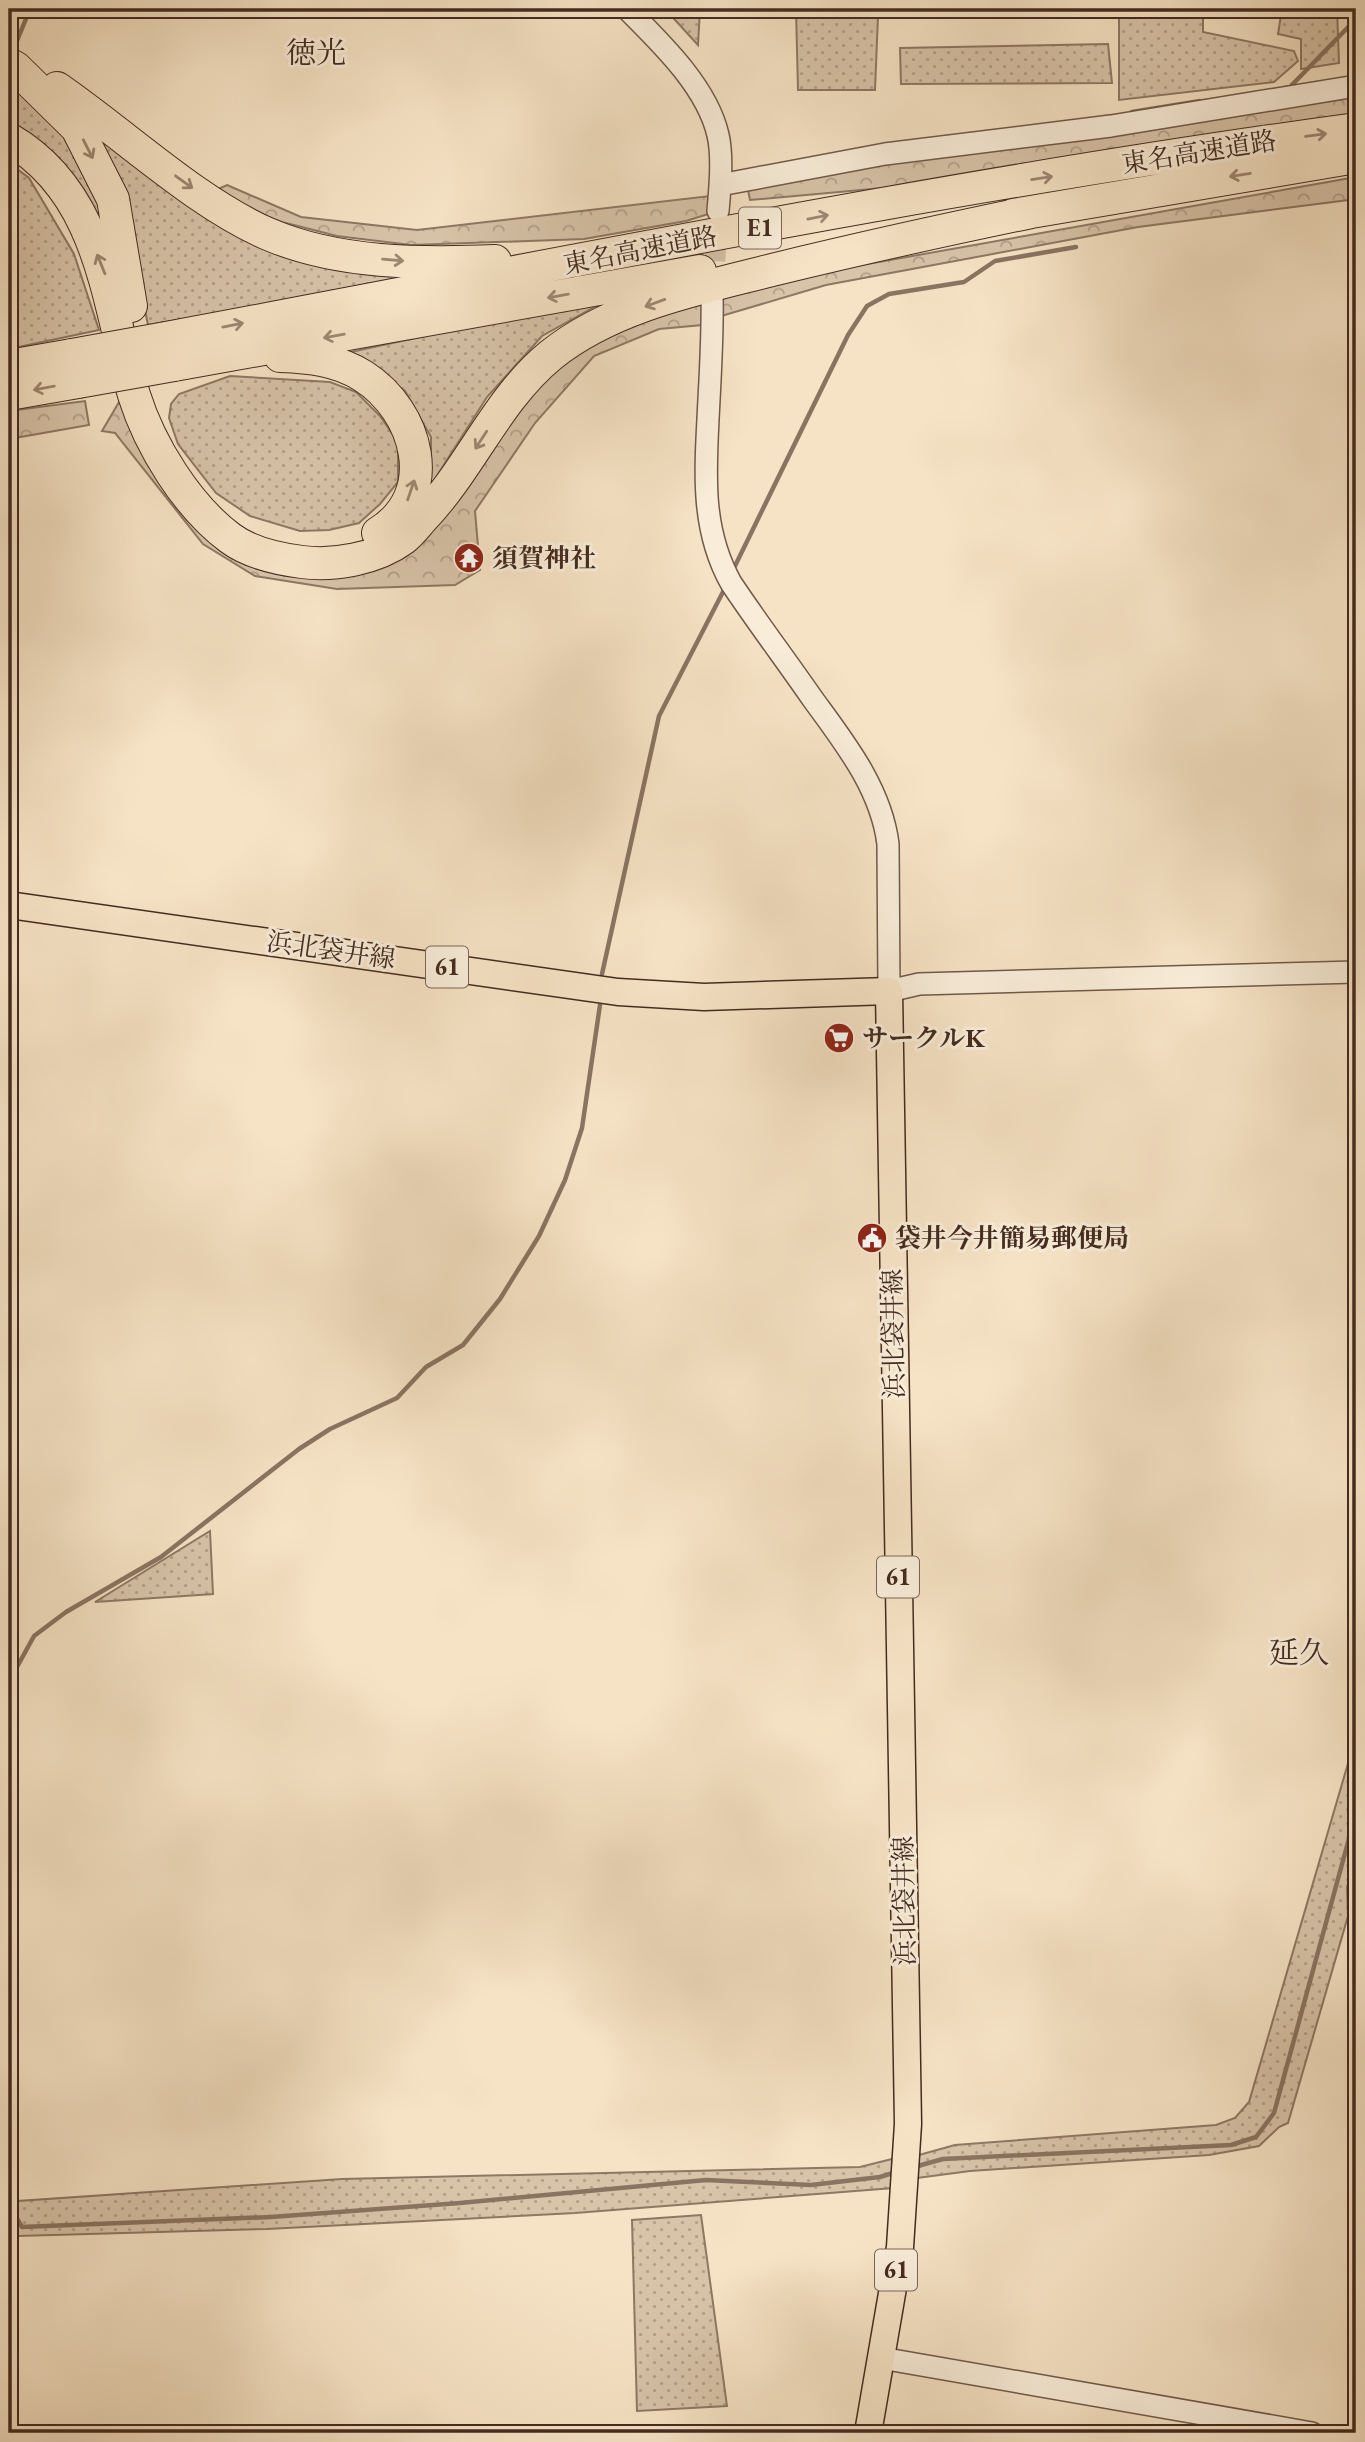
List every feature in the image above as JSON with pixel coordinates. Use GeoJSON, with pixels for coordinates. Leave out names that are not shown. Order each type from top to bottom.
{"type":"FeatureCollection","features":[{"type":"Feature","properties":{"kind":"highway"},"geometry":{"type":"LineString","coordinates":[[9,57],[96,115],[225,211],[269,234],[320,250],[415,262],[611,255]]}},
{"type":"Feature","properties":{"kind":"highway"},"geometry":{"type":"LineString","coordinates":[[9,64],[77,128],[113,198],[149,398],[161,427],[182,464],[207,499],[241,527],[286,547],[312,549],[344,546],[371,538],[391,525],[404,509],[414,485],[416,465],[414,443],[406,423],[389,400],[364,377],[335,363],[299,356],[219,357]]}},
{"type":"Feature","properties":{"kind":"highway","name":"東名高速道路"},"geometry":{"type":"LineString","coordinates":[[9,394],[75,368],[170,351],[611,255],[916,199],[1228,147],[1356,129]]}},
{"type":"Feature","properties":{"kind":"highway"},"geometry":{"type":"LineString","coordinates":[[9,139],[45,165],[69,197],[88,231],[106,275],[111,308],[135,399],[170,468],[197,508],[232,540],[263,554],[312,564],[376,553],[403,539],[442,498],[518,386],[555,352],[610,320],[687,291],[876,244],[1031,212]]}},
{"type":"Feature","properties":{"kind":"highway","name":"東名高速道路"},"geometry":{"type":"LineString","coordinates":[[170,351],[219,357],[1031,212],[1356,157]]}},
{"type":"Feature","properties":{"kind":"highway","name":"東名高速道路"},"geometry":{"type":"LineString","coordinates":[[9,366],[75,368]]}},
{"type":"Feature","properties":{"kind":"main road","name":"浜北袋井線"},"geometry":{"type":"LineString","coordinates":[[9,905],[618,992],[704,997],[888,991],[908,2124],[900,2247],[868,2433]]}},
{"type":"Feature","properties":{"kind":"street"},"geometry":{"type":"LineString","coordinates":[[627,9],[668,51],[693,82],[708,110],[719,135],[718,211]]}},
{"type":"Feature","properties":{"kind":"street"},"geometry":{"type":"LineString","coordinates":[[720,185],[885,154],[1111,126],[1356,86]]}},
{"type":"Feature","properties":{"kind":"street"},"geometry":{"type":"LineString","coordinates":[[712,295],[704,485],[708,523],[720,564],[731,583],[849,750],[871,788],[885,820],[888,844],[888,991],[919,984],[1356,972]]}},
{"type":"Feature","properties":{"kind":"street"},"geometry":{"type":"LineString","coordinates":[[881,2358],[1312,2433]]}},
{"type":"Feature","properties":{"kind":"green space"},"geometry":{"type":"Polygon","coordinates":[[[665,9],[700,9],[698,45],[665,9]]]}},
{"type":"Feature","properties":{"kind":"green space"},"geometry":{"type":"Polygon","coordinates":[[[796,9],[878,16],[875,90],[798,90],[796,9]]]}},
{"type":"Feature","properties":{"kind":"green space"},"geometry":{"type":"Polygon","coordinates":[[[1119,9],[1203,9],[1203,32],[1294,51],[1298,61],[1274,82],[1119,100],[1119,9]]]}},
{"type":"Feature","properties":{"kind":"green space"},"geometry":{"type":"Polygon","coordinates":[[[1282,9],[1337,9],[1339,63],[1301,69],[1301,39],[1278,34],[1282,9]]]}},
{"type":"Feature","properties":{"kind":"green space"},"geometry":{"type":"Polygon","coordinates":[[[1108,44],[1112,83],[901,84],[900,48],[1108,44]]]}},
{"type":"Feature","properties":{"kind":"green space"},"geometry":{"type":"Polygon","coordinates":[[[9,76],[83,157],[107,211],[126,333],[90,209],[9,130],[9,76]]]}},
{"type":"Feature","properties":{"kind":"green space"},"geometry":{"type":"Polygon","coordinates":[[[1356,93],[1356,114],[883,188],[750,200],[747,185],[1356,93]]]}},
{"type":"Feature","properties":{"kind":"green space"},"geometry":{"type":"Polygon","coordinates":[[[85,119],[182,193],[444,276],[148,325],[118,179],[85,119]]]}},
{"type":"Feature","properties":{"kind":"green space"},"geometry":{"type":"Polygon","coordinates":[[[9,163],[29,178],[74,254],[99,330],[9,349],[9,163]]]}},
{"type":"Feature","properties":{"kind":"green space"},"geometry":{"type":"Polygon","coordinates":[[[1356,177],[1356,199],[1138,227],[826,285],[718,317],[716,291],[1356,177]]]}},
{"type":"Feature","properties":{"kind":"green space"},"geometry":{"type":"Polygon","coordinates":[[[227,185],[301,217],[417,230],[710,196],[718,211],[686,221],[584,239],[411,245],[337,236],[282,222],[243,207],[216,190],[227,185]]]}},
{"type":"Feature","properties":{"kind":"green space"},"geometry":{"type":"Polygon","coordinates":[[[709,286],[713,324],[659,329],[594,356],[535,423],[475,511],[480,570],[455,585],[337,589],[255,576],[203,544],[115,433],[102,431],[122,397],[251,557],[394,548],[526,377],[709,286]]]}},
{"type":"Feature","properties":{"kind":"green space"},"geometry":{"type":"Polygon","coordinates":[[[616,295],[542,336],[487,397],[431,485],[431,437],[405,391],[374,371],[332,356],[616,295]]]}},
{"type":"Feature","properties":{"kind":"green space"},"geometry":{"type":"Polygon","coordinates":[[[230,376],[330,382],[356,392],[380,416],[398,442],[398,482],[380,504],[359,523],[329,530],[300,531],[250,516],[216,493],[178,444],[169,418],[171,404],[179,394],[230,376]]]}},
{"type":"Feature","properties":{"kind":"green space"},"geometry":{"type":"Polygon","coordinates":[[[85,401],[89,425],[9,439],[9,411],[85,401]]]}},
{"type":"Feature","properties":{"kind":"green space"},"geometry":{"type":"Polygon","coordinates":[[[210,1531],[213,1594],[95,1602],[210,1531]]]}},
{"type":"Feature","properties":{"kind":"green space"},"geometry":{"type":"Polygon","coordinates":[[[1356,1736],[1356,1858],[1347,1887],[1348,1916],[1288,2123],[1279,2127],[1259,2146],[1209,2155],[970,2171],[917,2178],[894,2188],[575,2213],[267,2229],[18,2236],[18,2201],[342,2179],[860,2167],[900,2157],[901,2160],[955,2145],[1216,2125],[1235,2118],[1249,2102],[1356,1736]]]}},
{"type":"Feature","properties":{"kind":"green space"},"geometry":{"type":"Polygon","coordinates":[[[9,2212],[13,2212],[16,2433],[9,2433],[9,2212]]]}},
{"type":"Feature","properties":{"kind":"green space"},"geometry":{"type":"Polygon","coordinates":[[[701,2215],[727,2406],[637,2411],[632,2220],[701,2215]]]}},
{"type":"Feature","properties":{"kind":"waterway"},"geometry":{"type":"LineString","coordinates":[[12,53],[30,9]]}},
{"type":"Feature","properties":{"kind":"waterway"},"geometry":{"type":"LineString","coordinates":[[1285,88],[1290,87],[1356,19]]}},
{"type":"Feature","properties":{"kind":"waterway"},"geometry":{"type":"LineString","coordinates":[[1132,112],[1200,101]]}},
{"type":"Feature","properties":{"kind":"waterway"},"geometry":{"type":"LineString","coordinates":[[733,570],[848,335],[867,306],[889,294],[964,282],[995,261],[1076,247]]}},
{"type":"Feature","properties":{"kind":"waterway"},"geometry":{"type":"LineString","coordinates":[[602,974],[659,716],[725,588]]}},
{"type":"Feature","properties":{"kind":"waterway"},"geometry":{"type":"LineString","coordinates":[[9,1704],[10,1684],[34,1636],[66,1612],[161,1557],[299,1449],[330,1429],[397,1398],[426,1367],[463,1345],[500,1299],[539,1236],[565,1180],[582,1128],[600,1005]]}},
{"type":"Feature","properties":{"kind":"waterway"},"geometry":{"type":"LineString","coordinates":[[914,2167],[943,2159],[1231,2145],[1256,2137],[1274,2113],[1356,1813]]}},
{"type":"Feature","properties":{"kind":"waterway"},"geometry":{"type":"LineString","coordinates":[[9,1990],[13,2212],[22,2227],[271,2217],[706,2180],[811,2185],[880,2177],[896,2172]]}},
{"type":"Feature","properties":{"kind":"tunnel"},"geometry":{"type":"LineString","coordinates":[[713,292],[717,223]]}},
{"type":"Feature","properties":{"kind":"place","name":"須賀神社"},"geometry":{"type":"Point","coordinates":[469,558]}},
{"type":"Feature","properties":{"kind":"place","name":"サークルK"},"geometry":{"type":"Point","coordinates":[839,1038]}},
{"type":"Feature","properties":{"kind":"place","name":"袋井今井簡易郵便局"},"geometry":{"type":"Point","coordinates":[872,1238]}},
{"type":"Feature","properties":{"kind":"district","name":"徳光"},"geometry":{"type":"Point","coordinates":[316,53]}},
{"type":"Feature","properties":{"kind":"district","name":"延久"},"geometry":{"type":"Point","coordinates":[1299,1653]}}]}
